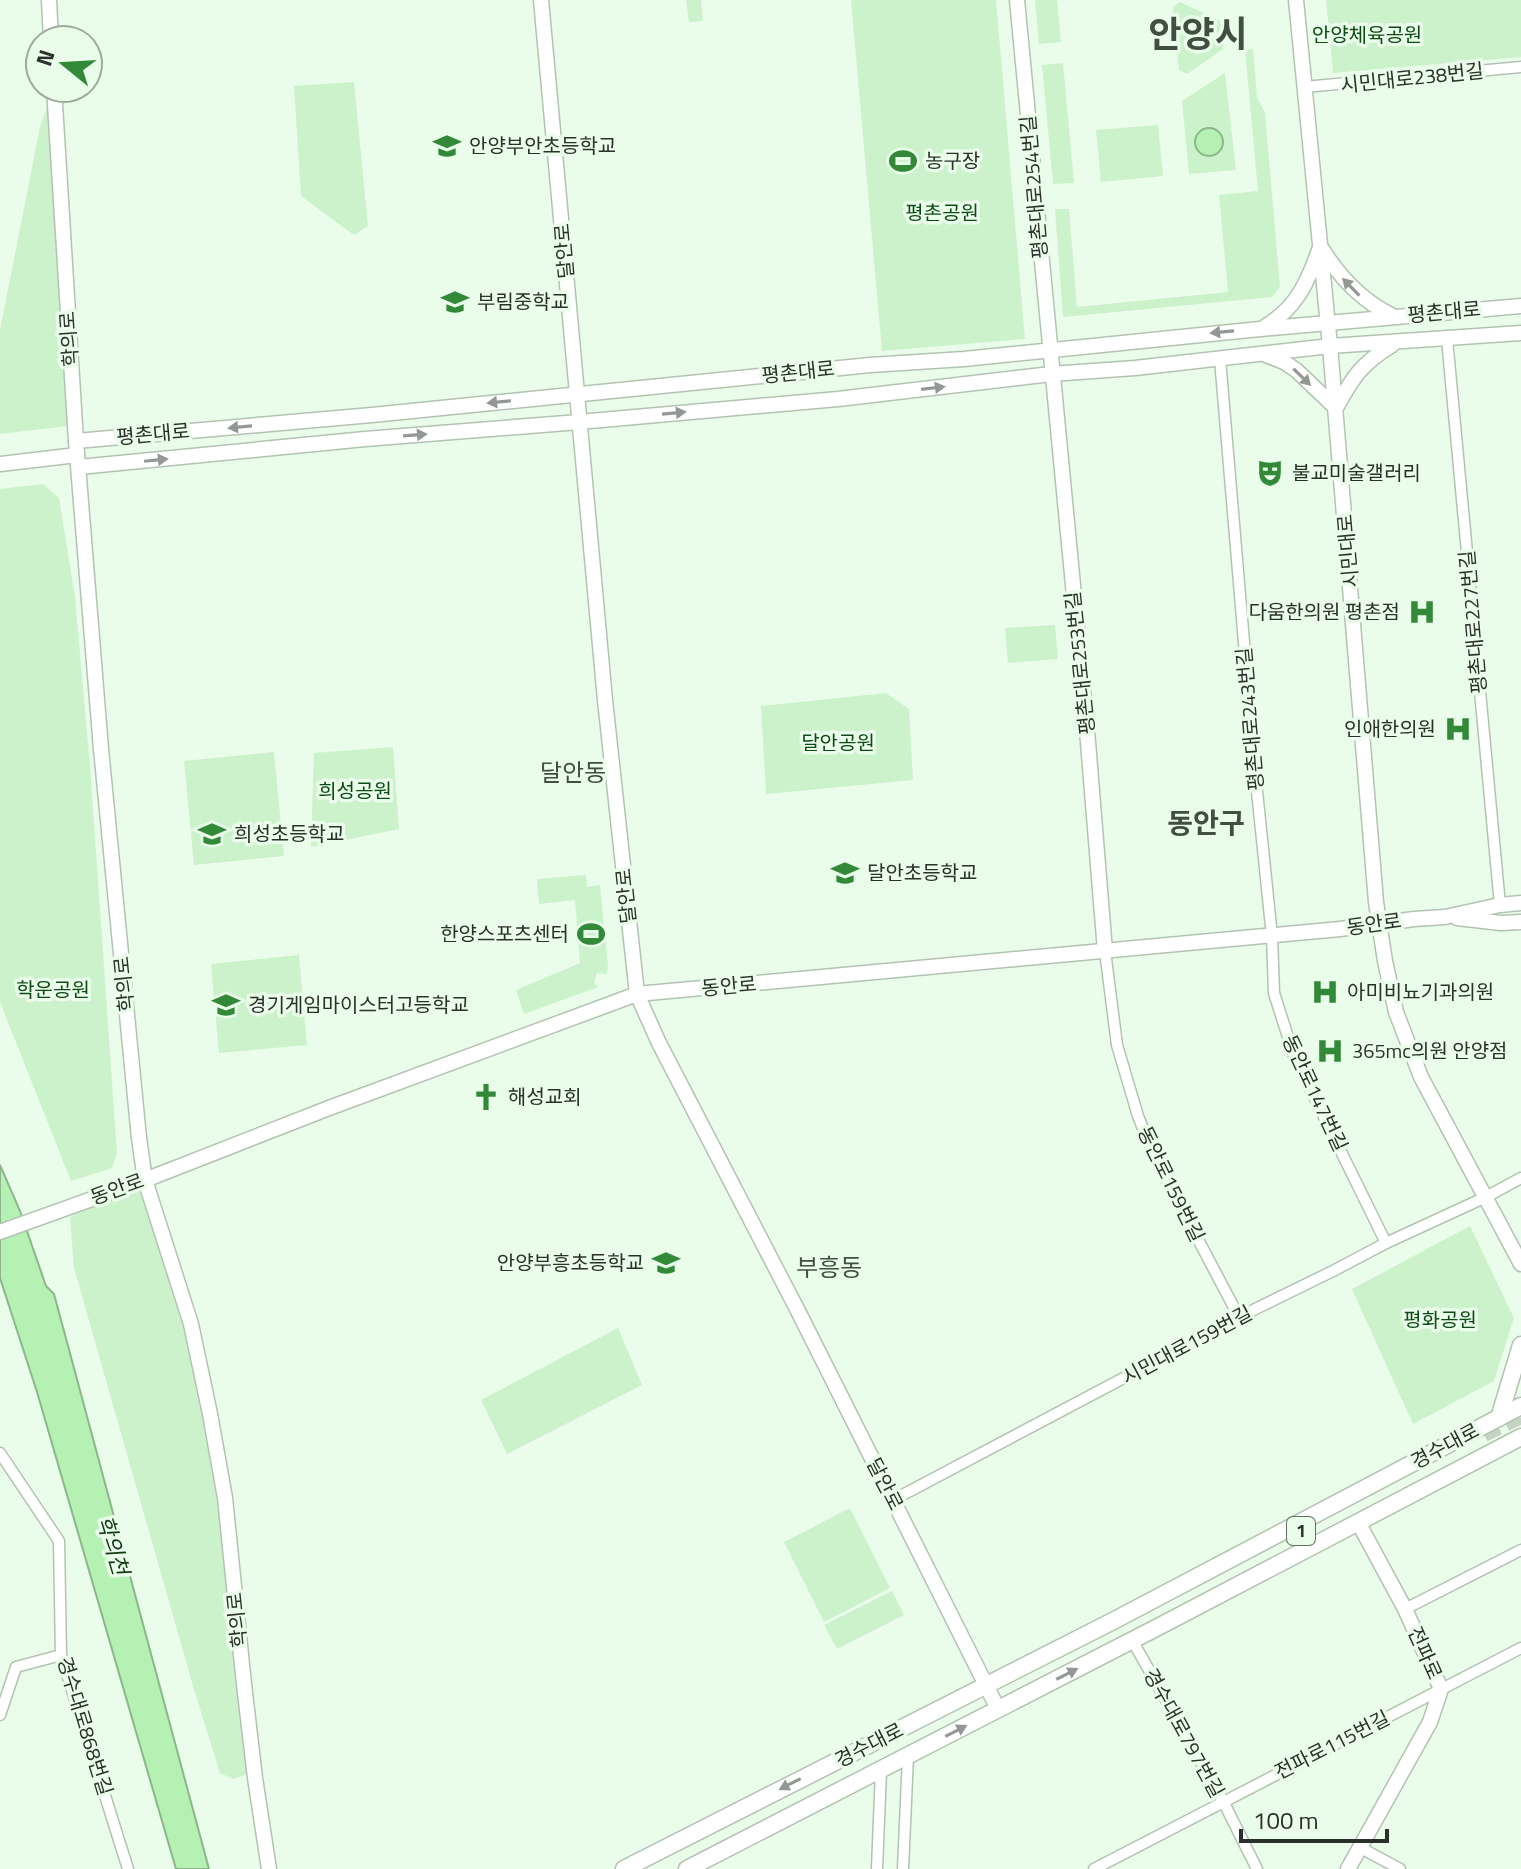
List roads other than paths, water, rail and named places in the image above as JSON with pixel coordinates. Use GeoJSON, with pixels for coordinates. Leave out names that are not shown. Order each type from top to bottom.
{"type":"FeatureCollection","features":[{"type":"Feature","properties":{"kind":"main road"},"geometry":{"type":"LineString","coordinates":[[1499,1418],[1521,1345]]}},
{"type":"Feature","properties":{"kind":"main road","name":"경수대로"},"geometry":{"type":"LineString","coordinates":[[624,1869],[1113,1621],[1521,1406]]}},
{"type":"Feature","properties":{"kind":"main road","name":"경수대로"},"geometry":{"type":"LineString","coordinates":[[1113,1621],[1251,1557],[1487,1438],[1257,1567],[1158,1627]]}},
{"type":"Feature","properties":{"kind":"main road","name":"경수대로"},"geometry":{"type":"LineString","coordinates":[[687,1869],[1520,1439]]}},
{"type":"Feature","properties":{"kind":"street"},"geometry":{"type":"LineString","coordinates":[[49,0],[50,24]]}},
{"type":"Feature","properties":{"kind":"street","name":"달안로"},"geometry":{"type":"LineString","coordinates":[[541,0],[605,700],[637,994],[659,1043],[998,1709]]}},
{"type":"Feature","properties":{"kind":"street","name":"평촌대로254번길"},"geometry":{"type":"LineString","coordinates":[[1017,0],[1051,374]]}},
{"type":"Feature","properties":{"kind":"street","name":"시민대로"},"geometry":{"type":"LineString","coordinates":[[1296,0],[1336,408],[1375,893],[1385,961],[1396,1012],[1421,1077],[1521,1264]]}},
{"type":"Feature","properties":{"kind":"street","name":"시민대로238번길"},"geometry":{"type":"LineString","coordinates":[[1304,87],[1521,67]]}},
{"type":"Feature","properties":{"kind":"street","name":"학의로"},"geometry":{"type":"LineString","coordinates":[[55,104],[77,454],[101,749],[139,1138],[145,1180],[191,1324],[225,1498],[255,1778],[269,1869]]}},
{"type":"Feature","properties":{"kind":"street"},"geometry":{"type":"LineString","coordinates":[[1320,246],[1335,269],[1360,296],[1393,317]]}},
{"type":"Feature","properties":{"kind":"street"},"geometry":{"type":"LineString","coordinates":[[1260,329],[1293,305],[1310,275],[1320,246]]}},
{"type":"Feature","properties":{"kind":"street","name":"평촌대로"},"geometry":{"type":"LineString","coordinates":[[77,454],[372,415],[870,365],[964,359],[1521,306]]}},
{"type":"Feature","properties":{"kind":"street","name":"평촌대로"},"geometry":{"type":"LineString","coordinates":[[77,454],[373,438],[579,422],[838,399],[1330,346],[1521,333]]}},
{"type":"Feature","properties":{"kind":"street","name":"평촌대로227번길"},"geometry":{"type":"LineString","coordinates":[[1447,339],[1500,905]]}},
{"type":"Feature","properties":{"kind":"street"},"geometry":{"type":"LineString","coordinates":[[1263,354],[1296,370],[1336,408],[1349,383],[1363,366],[1396,342]]}},
{"type":"Feature","properties":{"kind":"street","name":"평촌대로243번길"},"geometry":{"type":"LineString","coordinates":[[1220,359],[1272,936]]}},
{"type":"Feature","properties":{"kind":"street","name":"평촌대로253번길"},"geometry":{"type":"LineString","coordinates":[[1051,374],[1088,742],[1105,951]]}},
{"type":"Feature","properties":{"kind":"street"},"geometry":{"type":"LineString","coordinates":[[0,464],[77,454]]}},
{"type":"Feature","properties":{"kind":"street","name":"동안로"},"geometry":{"type":"LineString","coordinates":[[0,1232],[637,994],[1272,936],[1445,917],[1521,903]]}},
{"type":"Feature","properties":{"kind":"street","name":"동안로"},"geometry":{"type":"LineString","coordinates":[[1445,917],[1521,922]]}},
{"type":"Feature","properties":{"kind":"street","name":"동안로147번길"},"geometry":{"type":"LineString","coordinates":[[1272,936],[1274,993],[1294,1056],[1386,1243]]}},
{"type":"Feature","properties":{"kind":"street","name":"동안로159번길"},"geometry":{"type":"LineString","coordinates":[[1105,951],[1117,1045],[1138,1116],[1154,1156],[1239,1317]]}},
{"type":"Feature","properties":{"kind":"street","name":"시민대로159번길"},"geometry":{"type":"LineString","coordinates":[[893,1500],[1239,1317],[1521,1178]]}},
{"type":"Feature","properties":{"kind":"street","name":"경수대로868번길"},"geometry":{"type":"LineString","coordinates":[[0,1453],[59,1541],[61,1655],[128,1869]]}},
{"type":"Feature","properties":{"kind":"street","name":"전파로"},"geometry":{"type":"LineString","coordinates":[[1348,1869],[1430,1722],[1441,1689],[1405,1609],[1358,1522]]}},
{"type":"Feature","properties":{"kind":"street"},"geometry":{"type":"LineString","coordinates":[[1405,1609],[1521,1550]]}},
{"type":"Feature","properties":{"kind":"street","name":"경수대로797번길"},"geometry":{"type":"LineString","coordinates":[[1132,1640],[1223,1801],[1257,1869]]}},
{"type":"Feature","properties":{"kind":"street","name":"전파로115번길"},"geometry":{"type":"LineString","coordinates":[[1094,1869],[1521,1648]]}},
{"type":"Feature","properties":{"kind":"street"},"geometry":{"type":"LineString","coordinates":[[0,1715],[16,1667],[61,1655]]}},
{"type":"Feature","properties":{"kind":"street"},"geometry":{"type":"LineString","coordinates":[[903,1869],[908,1756]]}},
{"type":"Feature","properties":{"kind":"street"},"geometry":{"type":"LineString","coordinates":[[877,1869],[881,1770]]}},
{"type":"Feature","properties":{"kind":"street"},"geometry":{"type":"LineString","coordinates":[[1359,1847],[1400,1869]]}},
{"type":"Feature","properties":{"kind":"water"},"geometry":{"type":"Polygon","coordinates":[[[1209,128],[1219,132],[1223,142],[1219,152],[1209,156],[1199,152],[1195,142],[1199,132],[1209,128]]]}},
{"type":"Feature","properties":{"kind":"water","name":"학의천"},"geometry":{"type":"Polygon","coordinates":[[[0,1165],[46,1286],[54,1294],[209,1869],[176,1869],[37,1392],[0,1278],[0,1165]]]}},
{"type":"Feature","properties":{"kind":"tunnel"},"geometry":{"type":"LineString","coordinates":[[1484,1434],[1521,1416]]}},
{"type":"Feature","properties":{"kind":"place","name":"안양부안초등학교"},"geometry":{"type":"Point","coordinates":[447,146]}},
{"type":"Feature","properties":{"kind":"place","name":"농구장"},"geometry":{"type":"Point","coordinates":[903,161]}},
{"type":"Feature","properties":{"kind":"place","name":"부림중학교"},"geometry":{"type":"Point","coordinates":[455,302]}},
{"type":"Feature","properties":{"kind":"place","name":"불교미술갤러리"},"geometry":{"type":"Point","coordinates":[1270,473]}},
{"type":"Feature","properties":{"kind":"place","name":"다움한의원 평촌점"},"geometry":{"type":"Point","coordinates":[1422,612]}},
{"type":"Feature","properties":{"kind":"place","name":"인애한의원"},"geometry":{"type":"Point","coordinates":[1458,729]}},
{"type":"Feature","properties":{"kind":"place","name":"희성초등학교"},"geometry":{"type":"Point","coordinates":[212,834]}},
{"type":"Feature","properties":{"kind":"place","name":"달안초등학교"},"geometry":{"type":"Point","coordinates":[845,873]}},
{"type":"Feature","properties":{"kind":"place","name":"한양스포츠센터"},"geometry":{"type":"Point","coordinates":[591,934]}},
{"type":"Feature","properties":{"kind":"place","name":"아미비뇨기과의원"},"geometry":{"type":"Point","coordinates":[1325,992]}},
{"type":"Feature","properties":{"kind":"place","name":"경기게임마이스터고등학교"},"geometry":{"type":"Point","coordinates":[226,1005]}},
{"type":"Feature","properties":{"kind":"place","name":"365mc의원 안양점"},"geometry":{"type":"Point","coordinates":[1330,1051]}},
{"type":"Feature","properties":{"kind":"place","name":"해성교회"},"geometry":{"type":"Point","coordinates":[486,1097]}},
{"type":"Feature","properties":{"kind":"place","name":"안양부흥초등학교"},"geometry":{"type":"Point","coordinates":[666,1263]}},
{"type":"Feature","properties":{"kind":"district","name":"안양시"},"geometry":{"type":"Point","coordinates":[1198,34]}},
{"type":"Feature","properties":{"kind":"district","name":"달안동"},"geometry":{"type":"Point","coordinates":[573,773]}},
{"type":"Feature","properties":{"kind":"district","name":"동안구"},"geometry":{"type":"Point","coordinates":[1206,823]}},
{"type":"Feature","properties":{"kind":"district","name":"부흥동"},"geometry":{"type":"Point","coordinates":[829,1268]}},
{"type":"Feature","properties":{"kind":"park label","name":"안양체육공원"},"geometry":{"type":"Point","coordinates":[1367,35]}},
{"type":"Feature","properties":{"kind":"park label","name":"평촌공원"},"geometry":{"type":"Point","coordinates":[942,213]}},
{"type":"Feature","properties":{"kind":"park label","name":"달안공원"},"geometry":{"type":"Point","coordinates":[838,743]}},
{"type":"Feature","properties":{"kind":"park label","name":"희성공원"},"geometry":{"type":"Point","coordinates":[355,791]}},
{"type":"Feature","properties":{"kind":"park label","name":"학운공원"},"geometry":{"type":"Point","coordinates":[53,990]}},
{"type":"Feature","properties":{"kind":"park label","name":"평화공원"},"geometry":{"type":"Point","coordinates":[1440,1320]}}]}
